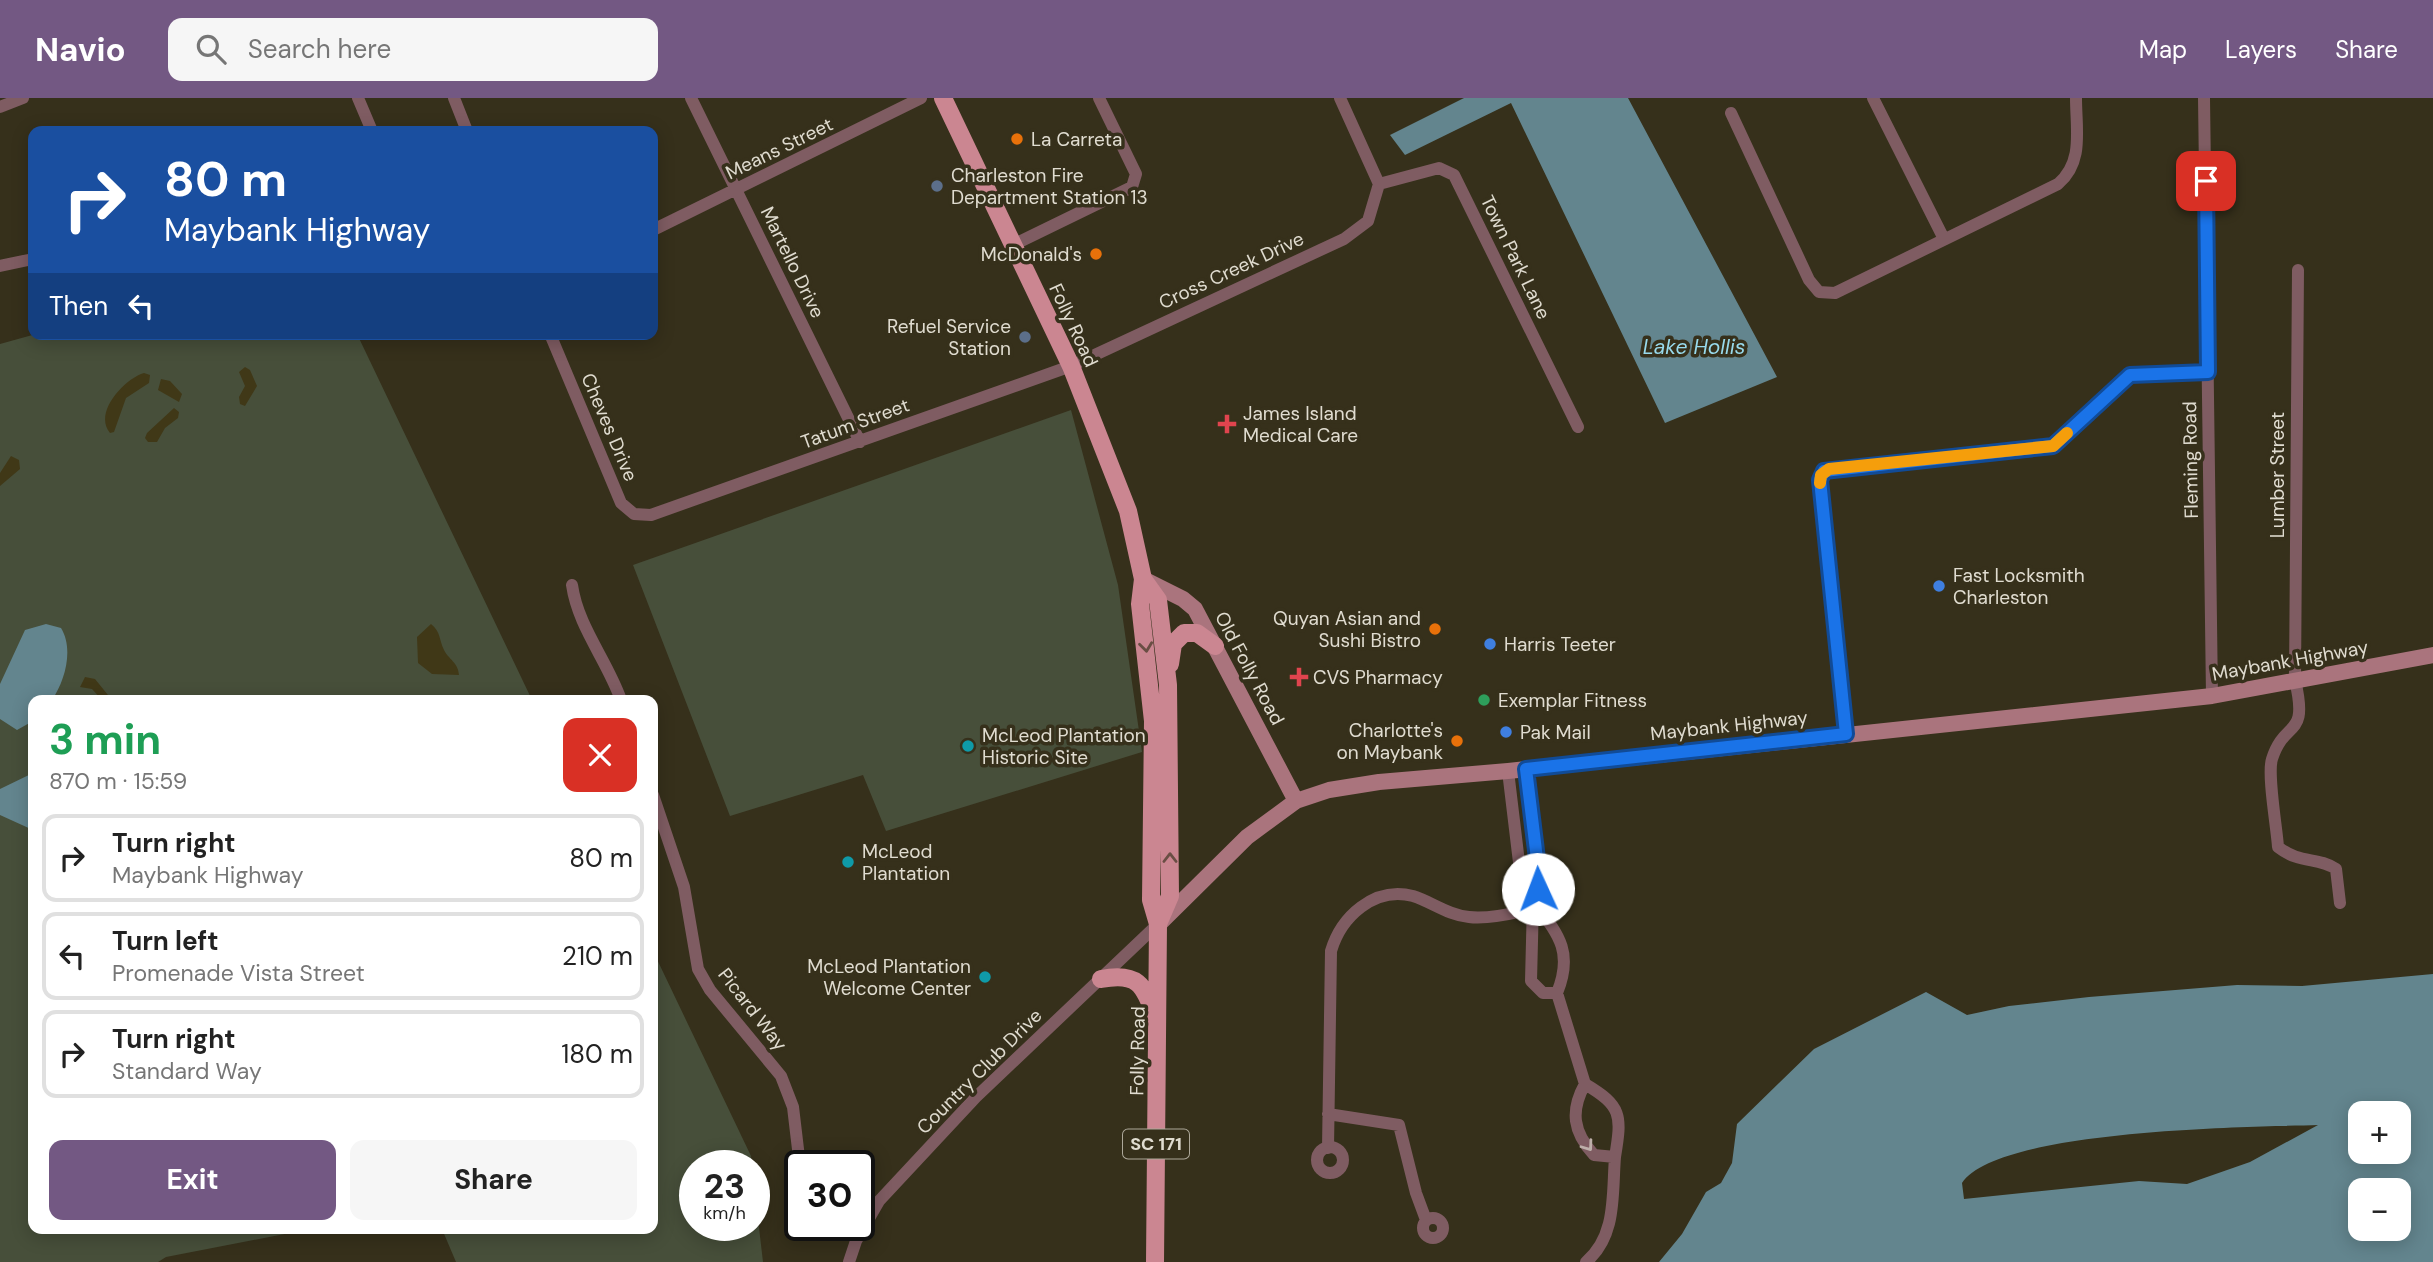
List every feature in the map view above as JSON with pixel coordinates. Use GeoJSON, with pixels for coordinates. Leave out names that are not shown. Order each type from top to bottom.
{"type":"FeatureCollection","features":[{"type":"Feature","properties":{"kind":"main road","name":"Folly Road"},"geometry":{"type":"LineString","coordinates":[[943,98],[1071,366],[1128,511],[1143,579],[1140,604],[1153,721],[1151,900],[1158,925],[1155,1262]]}},
{"type":"Feature","properties":{"kind":"main road","name":"Folly Road"},"geometry":{"type":"LineString","coordinates":[[1143,579],[1158,600],[1168,685],[1170,897],[1158,925]]}},
{"type":"Feature","properties":{"kind":"main road","name":"Old Folly Road"},"geometry":{"type":"LineString","coordinates":[[1143,579],[1183,599],[1195,609],[1296,801]]}},
{"type":"Feature","properties":{"kind":"main road"},"geometry":{"type":"LineString","coordinates":[[1168,685],[1170,654],[1178,637],[1184,633],[1197,633],[1215,646]]}},
{"type":"Feature","properties":{"kind":"main road","name":"Maybank Highway"},"geometry":{"type":"LineString","coordinates":[[1158,925],[1247,837],[1296,801],[1329,790],[1379,782],[1508,771],[2212,696],[2433,655]]}},
{"type":"Feature","properties":{"kind":"main road"},"geometry":{"type":"LineString","coordinates":[[1101,979],[1120,975],[1141,985],[1158,1026]]}},
{"type":"Feature","properties":{"kind":"street"},"geometry":{"type":"LineString","coordinates":[[0,107],[23,98]]}},
{"type":"Feature","properties":{"kind":"street"},"geometry":{"type":"LineString","coordinates":[[358,98],[370,126]]}},
{"type":"Feature","properties":{"kind":"street"},"geometry":{"type":"LineString","coordinates":[[454,98],[465,126]]}},
{"type":"Feature","properties":{"kind":"street","name":"Martello Drive"},"geometry":{"type":"LineString","coordinates":[[691,98],[860,442]]}},
{"type":"Feature","properties":{"kind":"street","name":"Means Street"},"geometry":{"type":"LineString","coordinates":[[658,227],[921,98]]}},
{"type":"Feature","properties":{"kind":"street"},"geometry":{"type":"LineString","coordinates":[[1013,245],[1132,187],[1136,174],[1099,98]]}},
{"type":"Feature","properties":{"kind":"street"},"geometry":{"type":"LineString","coordinates":[[1340,98],[1380,184]]}},
{"type":"Feature","properties":{"kind":"street"},"geometry":{"type":"LineString","coordinates":[[1873,98],[1944,239]]}},
{"type":"Feature","properties":{"kind":"street"},"geometry":{"type":"LineString","coordinates":[[1731,113],[1809,281],[1819,292],[1835,293],[2058,184],[2070,174],[2077,158],[2076,98]]}},
{"type":"Feature","properties":{"kind":"street","name":"Fleming Road"},"geometry":{"type":"LineString","coordinates":[[2204,98],[2212,696]]}},
{"type":"Feature","properties":{"kind":"street","name":"Town Park Lane"},"geometry":{"type":"LineString","coordinates":[[1380,184],[1439,168],[1454,175],[1578,427]]}},
{"type":"Feature","properties":{"kind":"street","name":"Cross Creek Drive"},"geometry":{"type":"LineString","coordinates":[[1071,366],[1345,239],[1368,220],[1380,184]]}},
{"type":"Feature","properties":{"kind":"street"},"geometry":{"type":"LineString","coordinates":[[0,266],[28,260]]}},
{"type":"Feature","properties":{"kind":"street","name":"Lumber Street"},"geometry":{"type":"LineString","coordinates":[[2298,270],[2295,680],[2301,708],[2300,719],[2271,761],[2278,847],[2293,859],[2329,864],[2336,869],[2340,903]]}},
{"type":"Feature","properties":{"kind":"street","name":"Cheves Drive"},"geometry":{"type":"LineString","coordinates":[[553,340],[621,503],[634,513],[651,515]]}},
{"type":"Feature","properties":{"kind":"street","name":"Tatum Street"},"geometry":{"type":"LineString","coordinates":[[651,515],[1071,366]]}},
{"type":"Feature","properties":{"kind":"street"},"geometry":{"type":"LineString","coordinates":[[1846,734],[1820,480],[1822,473],[1829,469],[2053,446],[2130,375],[2208,372]]}},
{"type":"Feature","properties":{"kind":"street"},"geometry":{"type":"LineString","coordinates":[[572,585],[577,612],[611,671],[619,695]]}},
{"type":"Feature","properties":{"kind":"street"},"geometry":{"type":"LineString","coordinates":[[1526,769],[1539,875],[1533,901],[1531,981],[1543,993],[1557,993]]}},
{"type":"Feature","properties":{"kind":"street"},"geometry":{"type":"LineString","coordinates":[[1508,771],[1521,879],[1533,901],[1556,931],[1564,952],[1565,968],[1557,993],[1585,1084],[1609,1099],[1615,1107],[1619,1125],[1608,1232],[1596,1254],[1586,1262]]}},
{"type":"Feature","properties":{"kind":"street","name":"Picard Way"},"geometry":{"type":"LineString","coordinates":[[658,810],[684,887],[698,969],[710,990],[781,1076],[793,1107],[798,1150]]}},
{"type":"Feature","properties":{"kind":"street"},"geometry":{"type":"LineString","coordinates":[[1328,1148],[1331,951],[1344,922],[1364,905],[1379,897],[1396,895],[1411,896],[1468,917],[1523,911],[1533,901]]}},
{"type":"Feature","properties":{"kind":"street","name":"Country Club Drive"},"geometry":{"type":"LineString","coordinates":[[875,1206],[941,1135],[1158,925]]}},
{"type":"Feature","properties":{"kind":"street"},"geometry":{"type":"LineString","coordinates":[[1585,1084],[1574,1102],[1577,1128],[1585,1146],[1594,1156],[1615,1157]]}},
{"type":"Feature","properties":{"kind":"street"},"geometry":{"type":"LineString","coordinates":[[1328,1114],[1399,1125],[1416,1193],[1426,1220]]}},
{"type":"Feature","properties":{"kind":"street","name":"Country Club Drive"},"geometry":{"type":"LineString","coordinates":[[849,1262],[856,1241]]}},
{"type":"Feature","properties":{"kind":"green space"},"geometry":{"type":"Polygon","coordinates":[[[28,336],[28,340],[360,340],[530,695],[28,695],[28,1234],[284,1234],[166,1257],[158,1262],[0,1262],[0,344],[28,336]]]}},
{"type":"Feature","properties":{"kind":"green space"},"geometry":{"type":"Polygon","coordinates":[[[1071,410],[1118,585],[1142,752],[886,831],[863,775],[730,816],[633,565],[1071,410]]]}},
{"type":"Feature","properties":{"kind":"green space"},"geometry":{"type":"Polygon","coordinates":[[[658,961],[748,1150],[679,1150],[679,1241],[761,1241],[763,1262],[456,1262],[444,1234],[658,1234],[658,961]]]}},
{"type":"Feature","properties":{"kind":"sand"},"geometry":{"type":"Polygon","coordinates":[[[245,367],[250,370],[257,386],[245,406],[240,404],[239,397],[245,386],[239,372],[245,367]]]}},
{"type":"Feature","properties":{"kind":"sand"},"geometry":{"type":"Polygon","coordinates":[[[144,373],[150,375],[149,383],[126,398],[114,432],[110,433],[105,416],[113,398],[128,382],[144,373]]]}},
{"type":"Feature","properties":{"kind":"sand"},"geometry":{"type":"Polygon","coordinates":[[[161,379],[170,381],[182,394],[179,402],[158,390],[161,379]]]}},
{"type":"Feature","properties":{"kind":"sand"},"geometry":{"type":"Polygon","coordinates":[[[174,408],[179,412],[178,418],[165,428],[157,442],[148,442],[145,438],[147,433],[174,408]]]}},
{"type":"Feature","properties":{"kind":"sand"},"geometry":{"type":"Polygon","coordinates":[[[11,456],[19,460],[20,469],[0,486],[0,473],[11,456]]]}},
{"type":"Feature","properties":{"kind":"sand"},"geometry":{"type":"Polygon","coordinates":[[[431,624],[459,675],[432,674],[418,663],[417,637],[431,624]]]}},
{"type":"Feature","properties":{"kind":"sand"},"geometry":{"type":"Polygon","coordinates":[[[85,677],[95,679],[108,695],[97,695],[92,689],[80,687],[85,677]]]}},
{"type":"Feature","properties":{"kind":"water","name":"Lake Hollis"},"geometry":{"type":"Polygon","coordinates":[[[1464,98],[1628,98],[1777,377],[1665,423],[1511,103],[1405,155],[1390,135],[1464,98]]]}},
{"type":"Feature","properties":{"kind":"water"},"geometry":{"type":"Polygon","coordinates":[[[46,624],[61,628],[67,645],[67,655],[61,684],[55,695],[28,695],[28,724],[17,730],[0,719],[0,684],[25,630],[46,624]]]}},
{"type":"Feature","properties":{"kind":"water"},"geometry":{"type":"Polygon","coordinates":[[[28,775],[28,828],[0,815],[0,789],[28,775]]]}},
{"type":"Feature","properties":{"kind":"water"},"geometry":{"type":"Polygon","coordinates":[[[2433,974],[2433,1262],[1659,1262],[1682,1234],[1706,1192],[1721,1183],[1732,1163],[1737,1124],[1814,1049],[1926,992],[1967,1015],[2009,1006],[2089,997],[2237,985],[2302,986],[2433,974]],[[2318,1125],[2128,1134],[2023,1151],[1985,1165],[1962,1183],[1964,1199],[2139,1181],[2187,1184],[2250,1162],[2318,1125]]]}},
{"type":"Feature","properties":{"kind":"slow traffic"},"geometry":{"type":"LineString","coordinates":[[1820,483],[1821,475],[1829,469],[2053,446],[2067,433]]}},
{"type":"Feature","properties":{"kind":"place","name":"La Carreta"},"geometry":{"type":"Point","coordinates":[1017,139]}},
{"type":"Feature","properties":{"kind":"place","name":"Charleston Fire Department Station 13"},"geometry":{"type":"Point","coordinates":[937,186]}},
{"type":"Feature","properties":{"kind":"place","name":"McDonald's"},"geometry":{"type":"Point","coordinates":[1096,254]}},
{"type":"Feature","properties":{"kind":"place","name":"Refuel Service Station"},"geometry":{"type":"Point","coordinates":[1025,337]}},
{"type":"Feature","properties":{"kind":"place","name":"James Island Medical Care"},"geometry":{"type":"Point","coordinates":[1227,424]}},
{"type":"Feature","properties":{"kind":"place","name":"Fast Locksmith Charleston"},"geometry":{"type":"Point","coordinates":[1939,586]}},
{"type":"Feature","properties":{"kind":"place","name":"Quyan Asian and Sushi Bistro"},"geometry":{"type":"Point","coordinates":[1435,629]}},
{"type":"Feature","properties":{"kind":"place","name":"Harris Teeter"},"geometry":{"type":"Point","coordinates":[1490,644]}},
{"type":"Feature","properties":{"kind":"place","name":"CVS Pharmacy"},"geometry":{"type":"Point","coordinates":[1299,677]}},
{"type":"Feature","properties":{"kind":"place","name":"Exemplar Fitness"},"geometry":{"type":"Point","coordinates":[1484,700]}},
{"type":"Feature","properties":{"kind":"place","name":"Pak Mail"},"geometry":{"type":"Point","coordinates":[1506,732]}},
{"type":"Feature","properties":{"kind":"place","name":"Charlotte's on Maybank"},"geometry":{"type":"Point","coordinates":[1457,741]}},
{"type":"Feature","properties":{"kind":"place","name":"McLeod Plantation Historic Site"},"geometry":{"type":"Point","coordinates":[968,746]}},
{"type":"Feature","properties":{"kind":"place","name":"McLeod Plantation"},"geometry":{"type":"Point","coordinates":[848,862]}},
{"type":"Feature","properties":{"kind":"place","name":"McLeod Plantation Welcome Center"},"geometry":{"type":"Point","coordinates":[985,977]}},
{"type":"Feature","properties":{"kind":"route"},"geometry":{"type":"LineString","coordinates":[[1538,889],[1539,875],[1526,769],[1846,734],[1820,480],[1824,471],[2053,446],[2130,375],[2141,372],[2208,372],[2206,181]]}}]}
